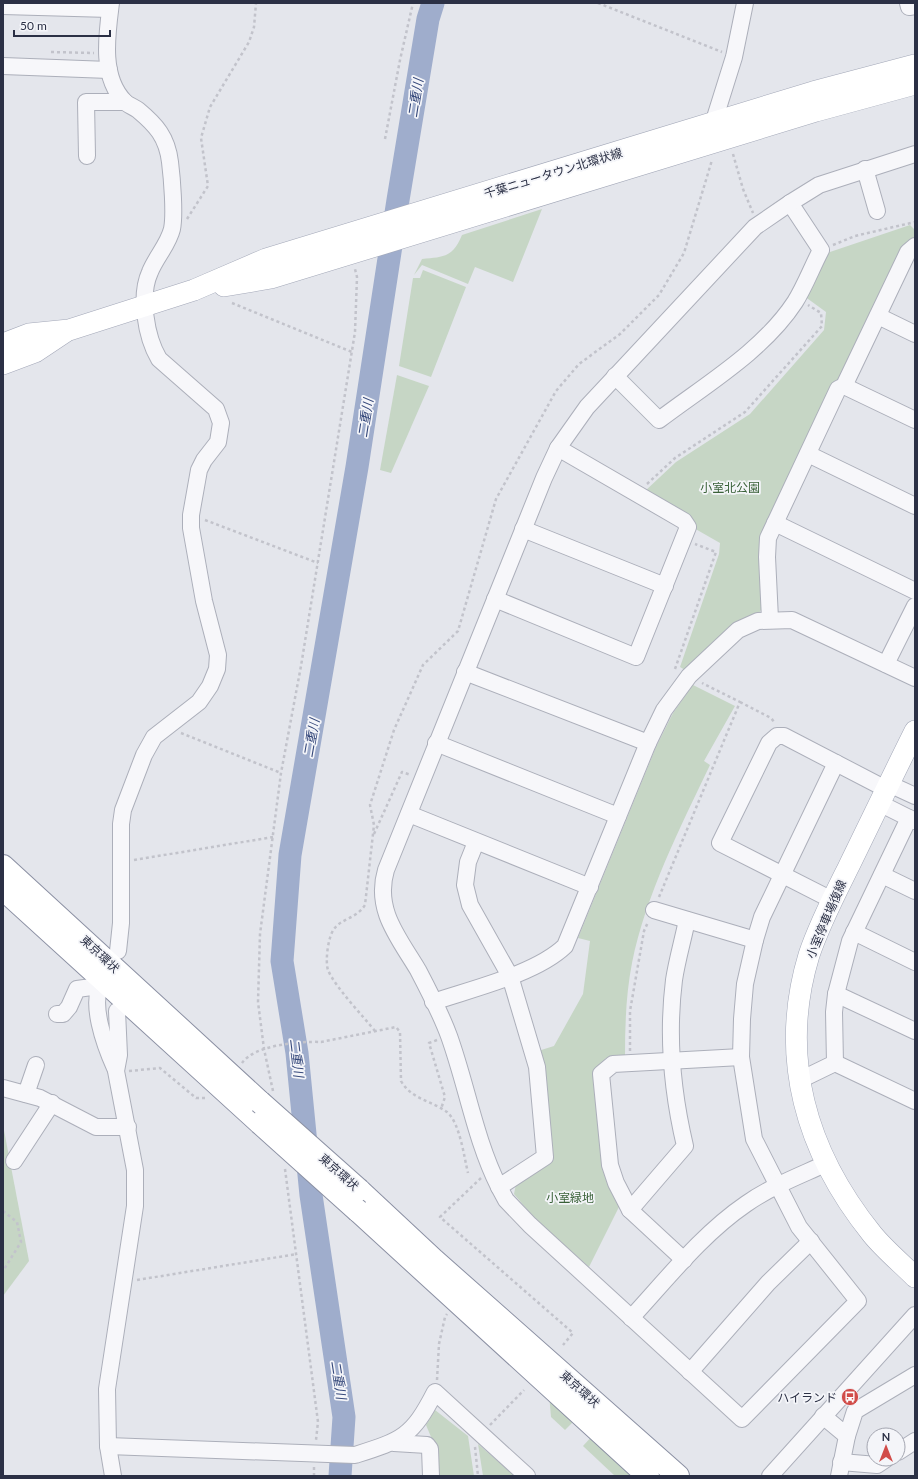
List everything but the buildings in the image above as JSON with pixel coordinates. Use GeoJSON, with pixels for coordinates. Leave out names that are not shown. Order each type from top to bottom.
{"type":"FeatureCollection","features":[{"type":"Feature","properties":{"kind":"highway","name":"東京環状"},"geometry":{"type":"LineString","coordinates":[[3,866],[265,1108],[359,1201],[458,1303],[648,1476]]}},
{"type":"Feature","properties":{"kind":"highway","name":"東京環状"},"geometry":{"type":"LineString","coordinates":[[3,889],[102,984],[265,1108]]}},
{"type":"Feature","properties":{"kind":"highway","name":"東京環状"},"geometry":{"type":"LineString","coordinates":[[359,1201],[434,1260],[678,1476]]}},
{"type":"Feature","properties":{"kind":"main road","name":"千葉ニュータウン北環状線"},"geometry":{"type":"LineString","coordinates":[[3,344],[29,334],[69,330],[194,290],[271,278],[373,238],[420,214],[814,92],[915,65]]}},
{"type":"Feature","properties":{"kind":"main road","name":"千葉ニュータウン北環状線"},"geometry":{"type":"LineString","coordinates":[[373,238],[416,234],[816,111],[915,84]]}},
{"type":"Feature","properties":{"kind":"main road","name":"千葉ニュータウン北環状線"},"geometry":{"type":"LineString","coordinates":[[3,364],[35,352],[69,330]]}},
{"type":"Feature","properties":{"kind":"main road","name":"小室停車場復線"},"geometry":{"type":"LineString","coordinates":[[915,731],[832,900],[810,953],[801,992],[797,1024],[800,1080],[806,1111],[825,1164],[838,1187],[873,1235],[915,1277]]}},
{"type":"Feature","properties":{"kind":"street"},"geometry":{"type":"LineString","coordinates":[[713,124],[734,57],[745,3]]}},
{"type":"Feature","properties":{"kind":"street"},"geometry":{"type":"LineString","coordinates":[[908,3],[909,7],[915,6]]}},
{"type":"Feature","properties":{"kind":"street"},"geometry":{"type":"LineString","coordinates":[[3,6],[110,6],[108,54],[109,70],[118,91],[125,102],[150,120],[162,133],[168,148],[172,226],[170,234],[150,272],[145,289],[148,333],[152,349],[159,359],[216,409],[221,423],[218,442],[204,460],[199,470],[191,515],[191,528],[204,601],[218,655],[217,669],[210,686],[199,702],[154,738],[144,755],[123,810],[121,824],[121,923],[118,951]]}},
{"type":"Feature","properties":{"kind":"street"},"geometry":{"type":"LineString","coordinates":[[3,66],[109,70]]}},
{"type":"Feature","properties":{"kind":"street"},"geometry":{"type":"LineString","coordinates":[[87,156],[86,102],[125,102]]}},
{"type":"Feature","properties":{"kind":"street"},"geometry":{"type":"LineString","coordinates":[[836,763],[781,874],[762,917],[745,984],[741,1057],[754,1139],[777,1187],[799,1227],[858,1301],[742,1419],[530,1225],[506,1200],[490,1170],[449,1036],[418,971],[388,919],[383,906],[383,880],[465,672],[558,448],[587,407],[758,225],[819,185],[915,154]]}},
{"type":"Feature","properties":{"kind":"street"},"geometry":{"type":"LineString","coordinates":[[865,169],[877,211]]}},
{"type":"Feature","properties":{"kind":"street"},"geometry":{"type":"LineString","coordinates":[[615,376],[659,420],[756,347],[775,327],[797,297],[821,250],[790,203]]}},
{"type":"Feature","properties":{"kind":"street"},"geometry":{"type":"LineString","coordinates":[[770,619],[767,558],[768,538],[838,390],[844,386],[908,252],[915,246]]}},
{"type":"Feature","properties":{"kind":"street"},"geometry":{"type":"LineString","coordinates":[[878,316],[915,334]]}},
{"type":"Feature","properties":{"kind":"street"},"geometry":{"type":"LineString","coordinates":[[844,386],[915,420]]}},
{"type":"Feature","properties":{"kind":"street"},"geometry":{"type":"LineString","coordinates":[[495,599],[636,657],[688,527],[684,521],[558,448]]}},
{"type":"Feature","properties":{"kind":"street"},"geometry":{"type":"LineString","coordinates":[[808,454],[915,506]]}},
{"type":"Feature","properties":{"kind":"street"},"geometry":{"type":"LineString","coordinates":[[775,523],[915,591]]}},
{"type":"Feature","properties":{"kind":"street"},"geometry":{"type":"LineString","coordinates":[[524,529],[665,586]]}},
{"type":"Feature","properties":{"kind":"street"},"geometry":{"type":"LineString","coordinates":[[886,664],[915,606]]}},
{"type":"Feature","properties":{"kind":"street"},"geometry":{"type":"LineString","coordinates":[[433,1002],[510,976],[550,959],[564,946],[590,887],[648,743],[664,710],[689,676],[738,630],[758,621],[770,619],[784,619],[802,623],[915,678]]}},
{"type":"Feature","properties":{"kind":"street"},"geometry":{"type":"LineString","coordinates":[[465,672],[648,743]]}},
{"type":"Feature","properties":{"kind":"street"},"geometry":{"type":"LineString","coordinates":[[832,900],[720,843],[769,743],[778,736],[784,736],[836,763],[885,792],[912,819],[882,875],[854,932],[848,949],[836,994],[834,1012],[835,1063]]}},
{"type":"Feature","properties":{"kind":"street"},"geometry":{"type":"LineString","coordinates":[[436,744],[618,816]]}},
{"type":"Feature","properties":{"kind":"street"},"geometry":{"type":"LineString","coordinates":[[885,792],[915,796]]}},
{"type":"Feature","properties":{"kind":"street"},"geometry":{"type":"LineString","coordinates":[[408,814],[590,887]]}},
{"type":"Feature","properties":{"kind":"street"},"geometry":{"type":"LineString","coordinates":[[476,842],[468,862],[464,885],[470,905],[510,976],[537,1067],[544,1157],[499,1186]]}},
{"type":"Feature","properties":{"kind":"street"},"geometry":{"type":"LineString","coordinates":[[882,875],[915,891]]}},
{"type":"Feature","properties":{"kind":"street"},"geometry":{"type":"LineString","coordinates":[[654,910],[755,940]]}},
{"type":"Feature","properties":{"kind":"street"},"geometry":{"type":"LineString","coordinates":[[630,1210],[685,1146],[676,1108],[671,1060],[671,1006],[674,978],[687,920]]}},
{"type":"Feature","properties":{"kind":"street"},"geometry":{"type":"LineString","coordinates":[[854,932],[915,962]]}},
{"type":"Feature","properties":{"kind":"street"},"geometry":{"type":"LineString","coordinates":[[58,1014],[63,1014],[70,1007],[77,989],[102,984],[97,1008],[109,1054],[117,1073],[135,1170],[135,1206],[106,1389],[108,1446],[113,1476]]}},
{"type":"Feature","properties":{"kind":"street"},"geometry":{"type":"LineString","coordinates":[[836,994],[915,1032]]}},
{"type":"Feature","properties":{"kind":"street"},"geometry":{"type":"LineString","coordinates":[[117,1011],[119,1055],[117,1073]]}},
{"type":"Feature","properties":{"kind":"street"},"geometry":{"type":"LineString","coordinates":[[684,1260],[630,1210],[616,1183],[610,1165],[601,1074],[613,1064],[741,1057]]}},
{"type":"Feature","properties":{"kind":"street"},"geometry":{"type":"LineString","coordinates":[[800,1080],[835,1063]]}},
{"type":"Feature","properties":{"kind":"street"},"geometry":{"type":"LineString","coordinates":[[835,1063],[915,1101]]}},
{"type":"Feature","properties":{"kind":"street"},"geometry":{"type":"LineString","coordinates":[[26,1094],[36,1065]]}},
{"type":"Feature","properties":{"kind":"street"},"geometry":{"type":"LineString","coordinates":[[3,1088],[52,1103],[96,1127],[128,1127]]}},
{"type":"Feature","properties":{"kind":"street"},"geometry":{"type":"LineString","coordinates":[[14,1161],[52,1103]]}},
{"type":"Feature","properties":{"kind":"street"},"geometry":{"type":"LineString","coordinates":[[631,1318],[684,1260],[720,1224],[741,1207],[777,1187],[825,1164]]}},
{"type":"Feature","properties":{"kind":"street"},"geometry":{"type":"LineString","coordinates":[[690,1372],[768,1283],[810,1241]]}},
{"type":"Feature","properties":{"kind":"street"},"geometry":{"type":"LineString","coordinates":[[770,1476],[915,1315]]}},
{"type":"Feature","properties":{"kind":"street"},"geometry":{"type":"LineString","coordinates":[[866,1466],[840,1469],[846,1436],[855,1411],[915,1376]]}},
{"type":"Feature","properties":{"kind":"street"},"geometry":{"type":"LineString","coordinates":[[108,1446],[355,1455],[394,1443],[411,1430],[423,1416],[436,1392],[527,1476]]}},
{"type":"Feature","properties":{"kind":"street"},"geometry":{"type":"LineString","coordinates":[[823,1416],[846,1436]]}},
{"type":"Feature","properties":{"kind":"street"},"geometry":{"type":"LineString","coordinates":[[906,1447],[915,1441]]}},
{"type":"Feature","properties":{"kind":"street"},"geometry":{"type":"LineString","coordinates":[[394,1443],[427,1445],[430,1449],[430,1476]]}},
{"type":"Feature","properties":{"kind":"path"},"geometry":{"type":"LineString","coordinates":[[170,234],[178,229],[192,212],[208,186],[201,138],[210,107],[249,42],[254,27],[256,3]]}},
{"type":"Feature","properties":{"kind":"path"},"geometry":{"type":"LineString","coordinates":[[385,139],[413,3]]}},
{"type":"Feature","properties":{"kind":"path"},"geometry":{"type":"LineString","coordinates":[[598,3],[734,57]]}},
{"type":"Feature","properties":{"kind":"path"},"geometry":{"type":"LineString","coordinates":[[50,52],[108,54]]}},
{"type":"Feature","properties":{"kind":"path"},"geometry":{"type":"LineString","coordinates":[[732,150],[743,189],[758,225]]}},
{"type":"Feature","properties":{"kind":"path"},"geometry":{"type":"LineString","coordinates":[[821,250],[855,236],[915,222]]}},
{"type":"Feature","properties":{"kind":"path"},"geometry":{"type":"LineString","coordinates":[[265,1108],[264,1049],[258,1002],[260,934],[281,772],[318,563],[355,332],[357,277],[353,264]]}},
{"type":"Feature","properties":{"kind":"path"},"geometry":{"type":"LineString","coordinates":[[637,494],[675,458],[745,412],[822,326],[821,313],[797,297]]}},
{"type":"Feature","properties":{"kind":"path"},"geometry":{"type":"LineString","coordinates":[[232,303],[352,352]]}},
{"type":"Feature","properties":{"kind":"path"},"geometry":{"type":"LineString","coordinates":[[191,515],[318,563]]}},
{"type":"Feature","properties":{"kind":"path"},"geometry":{"type":"LineString","coordinates":[[683,539],[716,552],[675,670],[771,718],[784,736]]}},
{"type":"Feature","properties":{"kind":"path"},"geometry":{"type":"LineString","coordinates":[[630,1063],[630,1011],[644,931],[740,702]]}},
{"type":"Feature","properties":{"kind":"path"},"geometry":{"type":"LineString","coordinates":[[170,724],[180,733],[281,772]]}},
{"type":"Feature","properties":{"kind":"path"},"geometry":{"type":"LineString","coordinates":[[373,837],[402,772],[423,778]]}},
{"type":"Feature","properties":{"kind":"path"},"geometry":{"type":"LineString","coordinates":[[122,862],[273,837]]}},
{"type":"Feature","properties":{"kind":"path"},"geometry":{"type":"LineString","coordinates":[[241,1065],[250,1054],[264,1049],[310,1042],[321,1042],[396,1027],[400,1032],[401,1081],[404,1087],[413,1095],[447,1112],[456,1123],[468,1173]]}},
{"type":"Feature","properties":{"kind":"path"},"geometry":{"type":"LineString","coordinates":[[441,1109],[445,1098],[429,1043],[449,1036]]}},
{"type":"Feature","properties":{"kind":"path"},"geometry":{"type":"LineString","coordinates":[[117,1073],[139,1069],[160,1068],[196,1098],[210,1096]]}},
{"type":"Feature","properties":{"kind":"path"},"geometry":{"type":"LineString","coordinates":[[283,1162],[297,1254],[318,1422],[319,1454],[314,1476]]}},
{"type":"Feature","properties":{"kind":"path"},"geometry":{"type":"LineString","coordinates":[[490,1170],[440,1217],[573,1333],[563,1345]]}},
{"type":"Feature","properties":{"kind":"path"},"geometry":{"type":"LineString","coordinates":[[3,1211],[18,1222],[22,1242],[3,1271]]}},
{"type":"Feature","properties":{"kind":"path"},"geometry":{"type":"LineString","coordinates":[[122,1282],[297,1254]]}},
{"type":"Feature","properties":{"kind":"path"},"geometry":{"type":"LineString","coordinates":[[436,1392],[440,1344],[445,1317],[458,1303]]}},
{"type":"Feature","properties":{"kind":"green space"},"geometry":{"type":"Polygon","coordinates":[[[542,209],[513,282],[475,267],[468,284],[422,265],[414,275],[422,259],[436,258],[451,252],[459,242],[462,235],[542,209]]]}},
{"type":"Feature","properties":{"kind":"green space","name":"小室北公園"},"geometry":{"type":"Polygon","coordinates":[[[910,225],[915,230],[915,238],[908,244],[770,522],[764,605],[759,613],[740,620],[685,670],[680,667],[719,554],[720,543],[692,527],[644,492],[676,462],[750,414],[824,330],[826,312],[804,296],[827,253],[910,225]]]}},
{"type":"Feature","properties":{"kind":"green space"},"geometry":{"type":"Polygon","coordinates":[[[423,270],[466,287],[431,377],[399,366],[413,278],[420,278],[423,270]]]}},
{"type":"Feature","properties":{"kind":"green space"},"geometry":{"type":"Polygon","coordinates":[[[397,375],[429,386],[391,473],[380,470],[397,375]]]}},
{"type":"Feature","properties":{"kind":"green space","name":"小室緑地"},"geometry":{"type":"Polygon","coordinates":[[[693,685],[735,706],[704,761],[710,765],[665,862],[638,937],[628,986],[625,1056],[606,1058],[594,1072],[620,1205],[589,1267],[535,1219],[514,1194],[516,1184],[552,1160],[551,1138],[538,1051],[554,1046],[583,994],[590,941],[578,938],[656,747],[673,713],[693,685]]]}},
{"type":"Feature","properties":{"kind":"green space"},"geometry":{"type":"Polygon","coordinates":[[[3,1125],[29,1261],[3,1296],[3,1125]]]}},
{"type":"Feature","properties":{"kind":"green space"},"geometry":{"type":"Polygon","coordinates":[[[549,1394],[577,1418],[565,1430],[551,1417],[549,1394]]]}},
{"type":"Feature","properties":{"kind":"green space"},"geometry":{"type":"Polygon","coordinates":[[[435,1410],[468,1436],[474,1476],[439,1476],[434,1444],[426,1425],[435,1410]]]}},
{"type":"Feature","properties":{"kind":"green space"},"geometry":{"type":"Polygon","coordinates":[[[594,1434],[639,1476],[615,1476],[583,1446],[594,1434]]]}},
{"type":"Feature","properties":{"kind":"green space"},"geometry":{"type":"Polygon","coordinates":[[[478,1444],[515,1476],[483,1476],[478,1444]]]}},
{"type":"Feature","properties":{"kind":"waterway","name":"二重川"},"geometry":{"type":"LineString","coordinates":[[340,1476],[344,1417],[311,1195],[297,1053],[282,961],[290,855],[357,467],[398,200],[428,19],[433,3]]}},
{"type":"Feature","properties":{"kind":"place","name":"ハイランド"},"geometry":{"type":"Point","coordinates":[850,1397]}}]}
